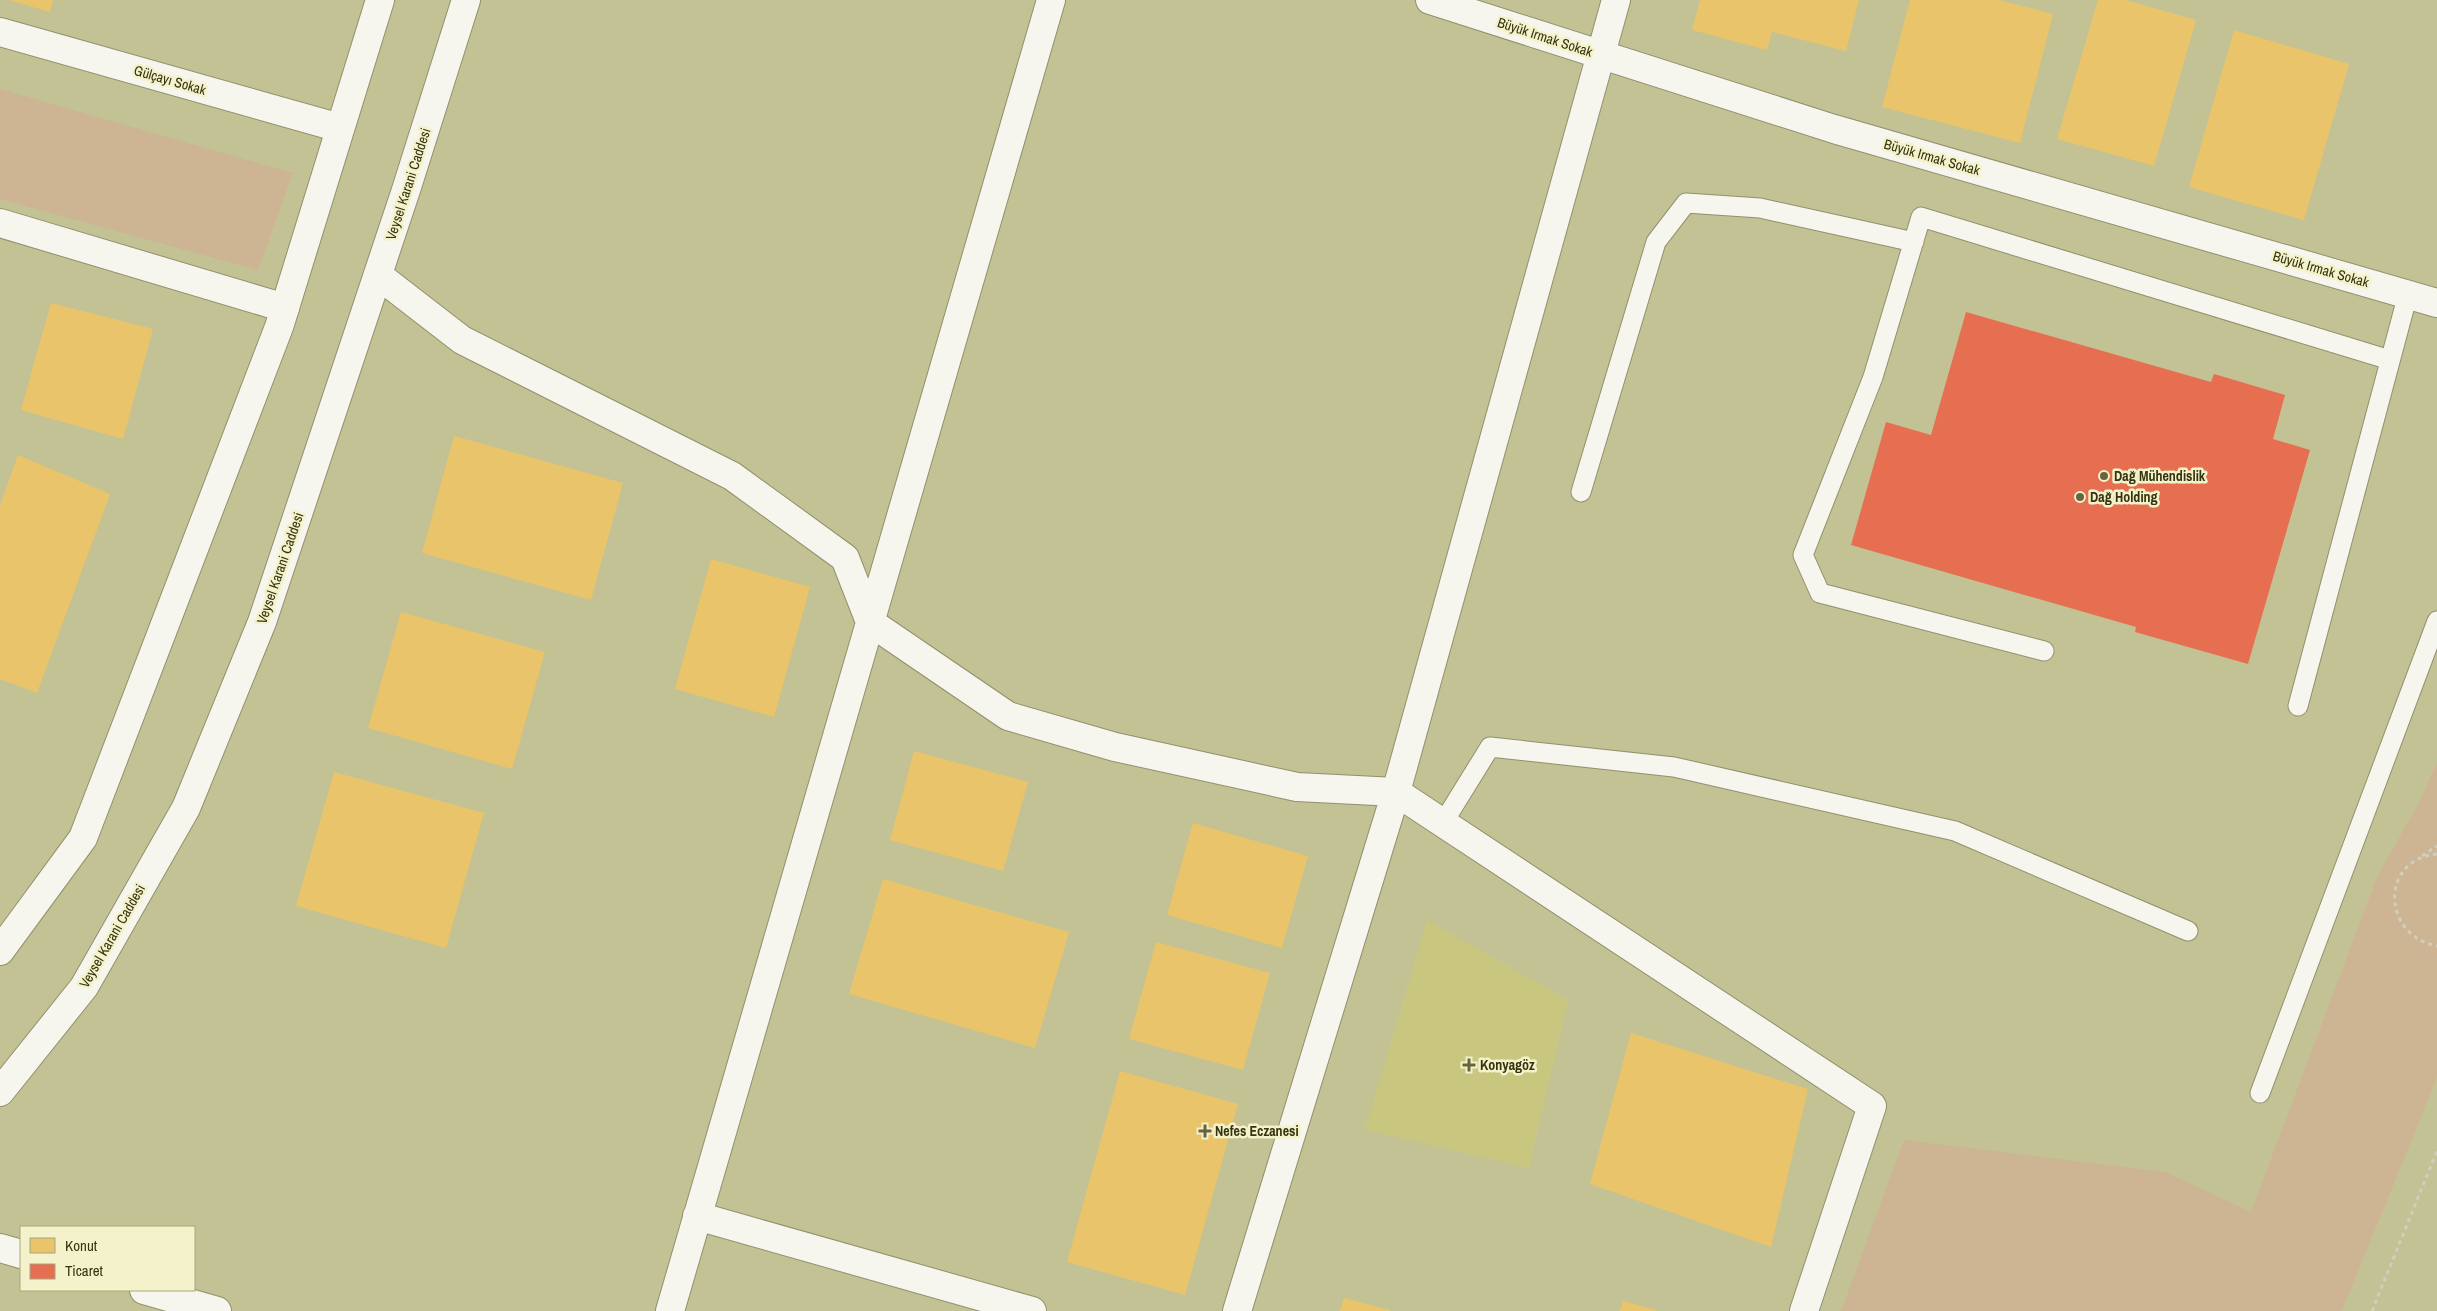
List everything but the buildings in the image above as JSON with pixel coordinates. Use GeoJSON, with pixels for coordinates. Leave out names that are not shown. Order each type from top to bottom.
{"type":"FeatureCollection","features":[{"type":"Feature","properties":{"kind":"street"},"geometry":{"type":"LineString","coordinates":[[0,951],[83,838],[285,308],[380,0]]}},
{"type":"Feature","properties":{"kind":"street","name":"Veysel Karani Caddesi"},"geometry":{"type":"LineString","coordinates":[[0,1092],[84,986],[186,808],[262,622],[378,275],[466,0]]}},
{"type":"Feature","properties":{"kind":"street"},"geometry":{"type":"LineString","coordinates":[[670,1311],[1051,0]]}},
{"type":"Feature","properties":{"kind":"street","name":"Büyük Irmak Sokak"},"geometry":{"type":"LineString","coordinates":[[1430,0],[1834,129],[2437,303]]}},
{"type":"Feature","properties":{"kind":"street"},"geometry":{"type":"LineString","coordinates":[[1237,1311],[1396,792],[1599,54],[1616,0]]}},
{"type":"Feature","properties":{"kind":"street","name":"Gülçayı Sokak"},"geometry":{"type":"LineString","coordinates":[[0,32],[340,128]]}},
{"type":"Feature","properties":{"kind":"street"},"geometry":{"type":"LineString","coordinates":[[0,223],[285,308]]}},
{"type":"Feature","properties":{"kind":"street"},"geometry":{"type":"LineString","coordinates":[[378,275],[462,340],[732,476],[845,558],[870,622],[1008,716],[1115,747],[1297,787],[1396,792],[1872,1106],[1804,1311]]}},
{"type":"Feature","properties":{"kind":"street"},"geometry":{"type":"LineString","coordinates":[[697,1216],[1032,1311]]}},
{"type":"Feature","properties":{"kind":"street"},"geometry":{"type":"LineString","coordinates":[[0,1248],[20,1254]]}},
{"type":"Feature","properties":{"kind":"street"},"geometry":{"type":"LineString","coordinates":[[147,1291],[217,1311]]}},
{"type":"Feature","properties":{"kind":"lane"},"geometry":{"type":"LineString","coordinates":[[1581,492],[1656,242],[1686,203],[1760,208],[1914,242]]}},
{"type":"Feature","properties":{"kind":"lane"},"geometry":{"type":"LineString","coordinates":[[2044,651],[1820,593],[1803,555],[1874,377],[1921,217],[2390,360]]}},
{"type":"Feature","properties":{"kind":"lane"},"geometry":{"type":"LineString","coordinates":[[2298,706],[2408,294]]}},
{"type":"Feature","properties":{"kind":"lane"},"geometry":{"type":"LineString","coordinates":[[2260,1093],[2437,621]]}},
{"type":"Feature","properties":{"kind":"lane"},"geometry":{"type":"LineString","coordinates":[[1444,823],[1490,747],[1674,767],[1955,831],[2188,931]]}},
{"type":"Feature","properties":{"kind":"path"},"geometry":{"type":"LineString","coordinates":[[2437,846],[2405,870],[2397,883],[2394,907],[2404,929],[2424,943],[2437,947]]}},
{"type":"Feature","properties":{"kind":"path"},"geometry":{"type":"LineString","coordinates":[[2417,860],[2437,854]]}},
{"type":"Feature","properties":{"kind":"path"},"geometry":{"type":"LineString","coordinates":[[2372,1311],[2437,1151]]}},
{"type":"Feature","properties":{"kind":"shaded area"},"geometry":{"type":"Polygon","coordinates":[[[0,89],[293,173],[258,270],[0,199],[0,89]]]}},
{"type":"Feature","properties":{"kind":"shaded area"},"geometry":{"type":"Polygon","coordinates":[[[2437,762],[2437,1077],[2342,1311],[1841,1311],[1904,1140],[2165,1172],[2251,1212],[2378,875],[2419,803],[2437,762]]]}},
{"type":"Feature","properties":{"kind":"shaded area","name":"Konyagöz"},"geometry":{"type":"Polygon","coordinates":[[[1427,920],[1568,1000],[1529,1168],[1365,1130],[1427,920]]]}},
{"type":"Feature","properties":{"kind":"place","name":"Dağ Mühendislik"},"geometry":{"type":"Point","coordinates":[2104,476]}},
{"type":"Feature","properties":{"kind":"place","name":"Dağ Holding"},"geometry":{"type":"Point","coordinates":[2080,497]}},
{"type":"Feature","properties":{"kind":"place","name":"Konyagöz"},"geometry":{"type":"Point","coordinates":[1469,1065]}},
{"type":"Feature","properties":{"kind":"place","name":"Nefes Eczanesi"},"geometry":{"type":"Point","coordinates":[1205,1131]}}]}
